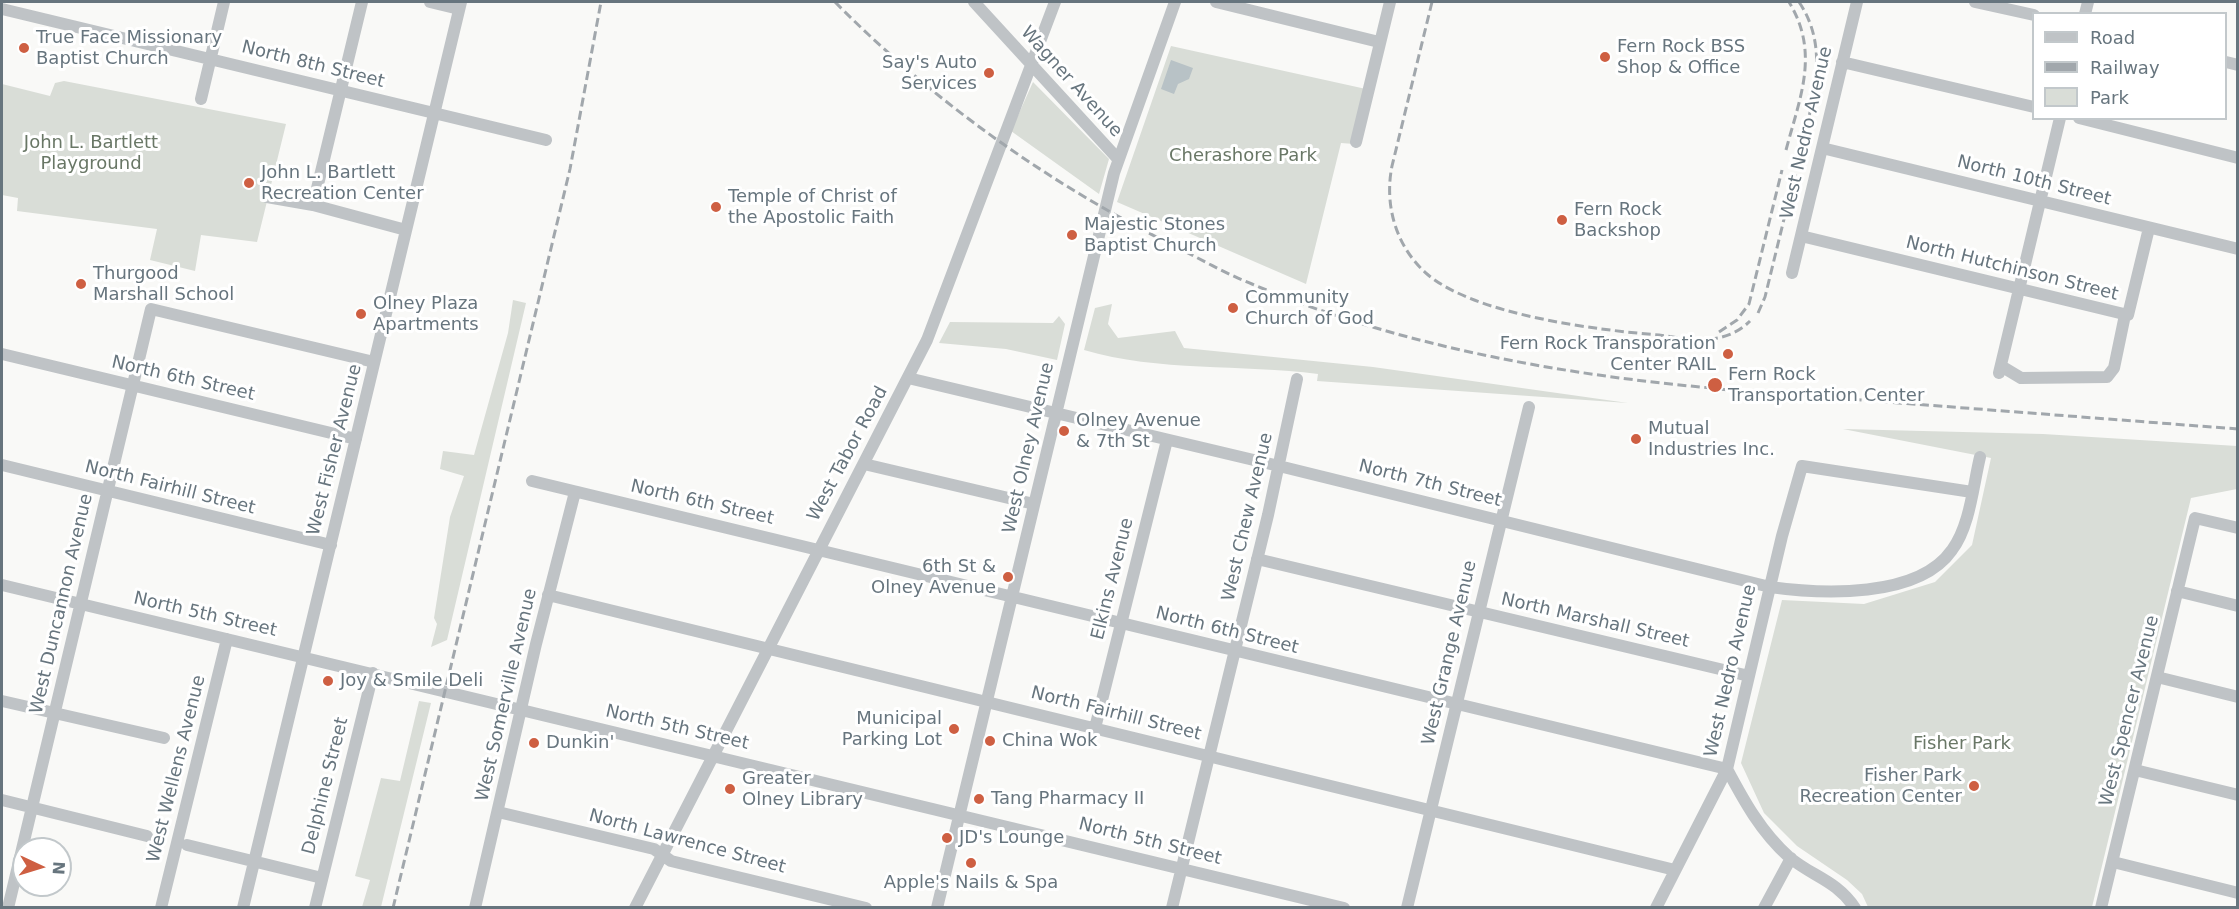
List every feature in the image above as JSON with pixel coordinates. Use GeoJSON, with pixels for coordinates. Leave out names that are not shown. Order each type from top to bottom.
{"type":"FeatureCollection","features":[{"type":"Feature","properties":{"kind":"street"},"geometry":{"type":"LineString","coordinates":[[201,99],[224,2]]}},
{"type":"Feature","properties":{"kind":"street"},"geometry":{"type":"LineString","coordinates":[[313,206],[362,2]]}},
{"type":"Feature","properties":{"kind":"street"},"geometry":{"type":"LineString","coordinates":[[430,2],[460,5]]}},
{"type":"Feature","properties":{"kind":"street","name":"Wagner Avenue"},"geometry":{"type":"LineString","coordinates":[[974,2],[1118,159]]}},
{"type":"Feature","properties":{"kind":"street","name":"West Tabor Road"},"geometry":{"type":"LineString","coordinates":[[635,908],[927,340],[1055,2]]}},
{"type":"Feature","properties":{"kind":"street","name":"West Olney Avenue"},"geometry":{"type":"LineString","coordinates":[[937,908],[1118,159],[1175,2]]}},
{"type":"Feature","properties":{"kind":"street"},"geometry":{"type":"LineString","coordinates":[[1216,2],[1379,42]]}},
{"type":"Feature","properties":{"kind":"street"},"geometry":{"type":"LineString","coordinates":[[1356,142],[1390,2]]}},
{"type":"Feature","properties":{"kind":"street","name":"West Nedro Avenue"},"geometry":{"type":"LineString","coordinates":[[1792,273],[1857,2]]}},
{"type":"Feature","properties":{"kind":"street"},"geometry":{"type":"LineString","coordinates":[[1975,2],[2032,15]]}},
{"type":"Feature","properties":{"kind":"street","name":"West Fisher Avenue"},"geometry":{"type":"LineString","coordinates":[[243,908],[460,5]]}},
{"type":"Feature","properties":{"kind":"street","name":"North 8th Street"},"geometry":{"type":"LineString","coordinates":[[2,9],[546,140]]}},
{"type":"Feature","properties":{"kind":"street"},"geometry":{"type":"LineString","coordinates":[[1842,62],[2032,107]]}},
{"type":"Feature","properties":{"kind":"street"},"geometry":{"type":"LineString","coordinates":[[2060,120],[2000,370],[2021,378],[2107,377],[2114,368],[2125,315]]}},
{"type":"Feature","properties":{"kind":"street"},"geometry":{"type":"LineString","coordinates":[[2087,120],[2238,158]]}},
{"type":"Feature","properties":{"kind":"street","name":"North 10th Street"},"geometry":{"type":"LineString","coordinates":[[1822,148],[2238,249]]}},
{"type":"Feature","properties":{"kind":"street"},"geometry":{"type":"LineString","coordinates":[[267,197],[313,206],[406,230]]}},
{"type":"Feature","properties":{"kind":"street","name":"North Hutchinson Street"},"geometry":{"type":"LineString","coordinates":[[1801,236],[2128,315],[2150,228]]}},
{"type":"Feature","properties":{"kind":"street","name":"West Duncannon Avenue"},"geometry":{"type":"LineString","coordinates":[[8,908],[151,309],[374,362]]}},
{"type":"Feature","properties":{"kind":"street","name":"North 6th Street"},"geometry":{"type":"LineString","coordinates":[[2,354],[356,439]]}},
{"type":"Feature","properties":{"kind":"street","name":"North 7th Street"},"geometry":{"type":"LineString","coordinates":[[908,378],[1279,466],[1770,587],[1811,592],[1849,593],[1899,582],[1928,572],[1952,550],[1964,522],[1971,492]]}},
{"type":"Feature","properties":{"kind":"street","name":"West Chew Avenue"},"geometry":{"type":"LineString","coordinates":[[1172,908],[1279,466],[1297,379]]}},
{"type":"Feature","properties":{"kind":"street","name":"West Grange Avenue"},"geometry":{"type":"LineString","coordinates":[[1407,908],[1529,407]]}},
{"type":"Feature","properties":{"kind":"street","name":"Elkins Avenue"},"geometry":{"type":"LineString","coordinates":[[1095,728],[1167,440]]}},
{"type":"Feature","properties":{"kind":"street"},"geometry":{"type":"LineString","coordinates":[[1971,492],[1980,457]]}},
{"type":"Feature","properties":{"kind":"street"},"geometry":{"type":"LineString","coordinates":[[864,464],[1034,504]]}},
{"type":"Feature","properties":{"kind":"street","name":"North Fairhill Street"},"geometry":{"type":"LineString","coordinates":[[2,465],[330,545]]}},
{"type":"Feature","properties":{"kind":"street","name":"West Nedro Avenue"},"geometry":{"type":"LineString","coordinates":[[1656,908],[1726,769],[1802,466],[1971,492]]}},
{"type":"Feature","properties":{"kind":"street","name":"North 6th Street"},"geometry":{"type":"LineString","coordinates":[[532,481],[819,548],[1726,769]]}},
{"type":"Feature","properties":{"kind":"street","name":"West Somerville Avenue"},"geometry":{"type":"LineString","coordinates":[[475,908],[548,596],[575,492]]}},
{"type":"Feature","properties":{"kind":"street","name":"West Spencer Avenue"},"geometry":{"type":"LineString","coordinates":[[2101,908],[2195,518],[2238,528]]}},
{"type":"Feature","properties":{"kind":"street","name":"North Marshall Street"},"geometry":{"type":"LineString","coordinates":[[1257,559],[1749,676]]}},
{"type":"Feature","properties":{"kind":"street","name":"North 5th Street"},"geometry":{"type":"LineString","coordinates":[[2,585],[1344,908]]}},
{"type":"Feature","properties":{"kind":"street"},"geometry":{"type":"LineString","coordinates":[[2177,591],[2238,606]]}},
{"type":"Feature","properties":{"kind":"street","name":"North Fairhill Street"},"geometry":{"type":"LineString","coordinates":[[548,596],[1675,870]]}},
{"type":"Feature","properties":{"kind":"street","name":"West Wellens Avenue"},"geometry":{"type":"LineString","coordinates":[[161,908],[227,639]]}},
{"type":"Feature","properties":{"kind":"street","name":"Delphine Street"},"geometry":{"type":"LineString","coordinates":[[315,908],[373,673]]}},
{"type":"Feature","properties":{"kind":"street"},"geometry":{"type":"LineString","coordinates":[[2157,677],[2238,697]]}},
{"type":"Feature","properties":{"kind":"street"},"geometry":{"type":"LineString","coordinates":[[2,701],[164,738]]}},
{"type":"Feature","properties":{"kind":"street"},"geometry":{"type":"LineString","coordinates":[[1726,769],[1752,815],[1768,837],[1791,858],[1843,891],[1855,908]]}},
{"type":"Feature","properties":{"kind":"street"},"geometry":{"type":"LineString","coordinates":[[2134,770],[2238,795]]}},
{"type":"Feature","properties":{"kind":"street"},"geometry":{"type":"LineString","coordinates":[[2,800],[147,836]]}},
{"type":"Feature","properties":{"kind":"street","name":"North Lawrence Street"},"geometry":{"type":"LineString","coordinates":[[498,812],[654,849],[671,861],[866,908]]}},
{"type":"Feature","properties":{"kind":"street"},"geometry":{"type":"LineString","coordinates":[[187,845],[322,878]]}},
{"type":"Feature","properties":{"kind":"street"},"geometry":{"type":"LineString","coordinates":[[1764,908],[1791,858]]}},
{"type":"Feature","properties":{"kind":"street"},"geometry":{"type":"LineString","coordinates":[[2113,862],[2238,893]]}},
{"type":"Feature","properties":{"kind":"green space","name":"Cherashore Park"},"geometry":{"type":"Polygon","coordinates":[[[1171,46],[1366,89],[1354,144],[1341,143],[1306,284],[1117,202],[1171,46]]]}},
{"type":"Feature","properties":{"kind":"green space","name":"John L. Bartlett Playground"},"geometry":{"type":"Polygon","coordinates":[[[64,81],[286,124],[257,242],[201,235],[195,271],[150,260],[157,229],[17,211],[18,198],[2,195],[2,84],[50,96],[55,83],[64,81]]]}},
{"type":"Feature","properties":{"kind":"green space"},"geometry":{"type":"Polygon","coordinates":[[[1033,82],[1109,159],[1099,194],[1011,131],[1033,82]]]}},
{"type":"Feature","properties":{"kind":"green space"},"geometry":{"type":"Polygon","coordinates":[[[513,300],[526,303],[447,640],[431,647],[437,624],[434,618],[450,517],[464,476],[440,469],[443,451],[474,455],[508,333],[513,300]]]}},
{"type":"Feature","properties":{"kind":"green space"},"geometry":{"type":"Polygon","coordinates":[[[1112,304],[1108,324],[1118,338],[1175,331],[1184,348],[1373,367],[1628,403],[1317,381],[1318,374],[1141,362],[1084,350],[1095,308],[1112,304]]]}},
{"type":"Feature","properties":{"kind":"green space"},"geometry":{"type":"Polygon","coordinates":[[[1059,316],[1065,324],[1057,360],[1006,349],[939,343],[950,322],[1053,323],[1059,316]]]}},
{"type":"Feature","properties":{"kind":"green space","name":"Fisher Park"},"geometry":{"type":"Polygon","coordinates":[[[1843,429],[2043,434],[2237,446],[2237,489],[2191,498],[2092,907],[1868,907],[1862,894],[1847,880],[1797,846],[1764,813],[1741,763],[1782,600],[1864,604],[1935,582],[1972,545],[1991,458],[1843,429]]]}},
{"type":"Feature","properties":{"kind":"green space"},"geometry":{"type":"Polygon","coordinates":[[[419,701],[431,703],[381,907],[362,907],[370,880],[355,876],[381,778],[400,781],[419,701]]]}},
{"type":"Feature","properties":{"kind":"shaded area"},"geometry":{"type":"Polygon","coordinates":[[[1171,60],[1193,68],[1189,79],[1178,84],[1174,94],[1161,89],[1171,60]]]}},
{"type":"Feature","properties":{"kind":"railway"},"geometry":{"type":"LineString","coordinates":[[393,908],[570,169],[601,2]]}},
{"type":"Feature","properties":{"kind":"railway"},"geometry":{"type":"LineString","coordinates":[[835,2],[873,39],[952,106],[1037,167],[1126,221],[1242,280],[1363,324],[1477,354],[1594,374],[1711,388]]}},
{"type":"Feature","properties":{"kind":"railway"},"geometry":{"type":"LineString","coordinates":[[1432,2],[1390,181],[1391,210],[1395,224],[1400,238],[1416,263],[1427,274],[1448,288],[1475,300],[1505,310],[1571,324],[1703,339],[1731,334],[1750,321]]}},
{"type":"Feature","properties":{"kind":"railway"},"geometry":{"type":"LineString","coordinates":[[1786,150],[1801,93],[1805,57],[1804,39],[1789,2]]}},
{"type":"Feature","properties":{"kind":"railway"},"geometry":{"type":"LineString","coordinates":[[1799,2],[1809,20],[1817,57],[1813,96],[1800,153]]}},
{"type":"Feature","properties":{"kind":"railway"},"geometry":{"type":"LineString","coordinates":[[1719,332],[1737,320],[1749,304],[1782,170]]}},
{"type":"Feature","properties":{"kind":"railway"},"geometry":{"type":"LineString","coordinates":[[1758,313],[1765,297],[1795,174]]}},
{"type":"Feature","properties":{"kind":"railway"},"geometry":{"type":"LineString","coordinates":[[1718,389],[2238,429]]}},
{"type":"Feature","properties":{"kind":"place","name":"True Face Missionary Baptist Church"},"geometry":{"type":"Point","coordinates":[24,48]}},
{"type":"Feature","properties":{"kind":"place","name":"Fern Rock BSS Shop & Office"},"geometry":{"type":"Point","coordinates":[1605,57]}},
{"type":"Feature","properties":{"kind":"place","name":"Say's Auto Services"},"geometry":{"type":"Point","coordinates":[989,73]}},
{"type":"Feature","properties":{"kind":"place","name":"John L. Bartlett Recreation Center"},"geometry":{"type":"Point","coordinates":[249,183]}},
{"type":"Feature","properties":{"kind":"place","name":"Temple of Christ of the Apostolic Faith"},"geometry":{"type":"Point","coordinates":[716,207]}},
{"type":"Feature","properties":{"kind":"place","name":"Fern Rock Backshop"},"geometry":{"type":"Point","coordinates":[1562,220]}},
{"type":"Feature","properties":{"kind":"place","name":"Majestic Stones Baptist Church"},"geometry":{"type":"Point","coordinates":[1072,235]}},
{"type":"Feature","properties":{"kind":"place","name":"Thurgood Marshall School"},"geometry":{"type":"Point","coordinates":[81,284]}},
{"type":"Feature","properties":{"kind":"place","name":"Community Church of God"},"geometry":{"type":"Point","coordinates":[1233,308]}},
{"type":"Feature","properties":{"kind":"place","name":"Olney Plaza Apartments"},"geometry":{"type":"Point","coordinates":[361,314]}},
{"type":"Feature","properties":{"kind":"place","name":"Fern Rock Transporation Center RAIL"},"geometry":{"type":"Point","coordinates":[1728,354]}},
{"type":"Feature","properties":{"kind":"place","name":"Fern Rock Transportation Center"},"geometry":{"type":"Point","coordinates":[1715,385]}},
{"type":"Feature","properties":{"kind":"place","name":"Olney Avenue & 7th St"},"geometry":{"type":"Point","coordinates":[1064,431]}},
{"type":"Feature","properties":{"kind":"place","name":"Mutual Industries Inc."},"geometry":{"type":"Point","coordinates":[1636,439]}},
{"type":"Feature","properties":{"kind":"place","name":"6th St & Olney Avenue"},"geometry":{"type":"Point","coordinates":[1008,577]}},
{"type":"Feature","properties":{"kind":"place","name":"Joy & Smile Deli"},"geometry":{"type":"Point","coordinates":[328,681]}},
{"type":"Feature","properties":{"kind":"place","name":"Municipal Parking Lot"},"geometry":{"type":"Point","coordinates":[954,729]}},
{"type":"Feature","properties":{"kind":"place","name":"China Wok"},"geometry":{"type":"Point","coordinates":[990,741]}},
{"type":"Feature","properties":{"kind":"place","name":"Dunkin'"},"geometry":{"type":"Point","coordinates":[534,743]}},
{"type":"Feature","properties":{"kind":"place","name":"Fisher Park Recreation Center"},"geometry":{"type":"Point","coordinates":[1974,786]}},
{"type":"Feature","properties":{"kind":"place","name":"Greater Olney Library"},"geometry":{"type":"Point","coordinates":[730,789]}},
{"type":"Feature","properties":{"kind":"place","name":"Tang Pharmacy II"},"geometry":{"type":"Point","coordinates":[979,799]}},
{"type":"Feature","properties":{"kind":"place","name":"JD's Lounge"},"geometry":{"type":"Point","coordinates":[947,838]}},
{"type":"Feature","properties":{"kind":"place","name":"Apple's Nails & Spa"},"geometry":{"type":"Point","coordinates":[971,863]}}]}
